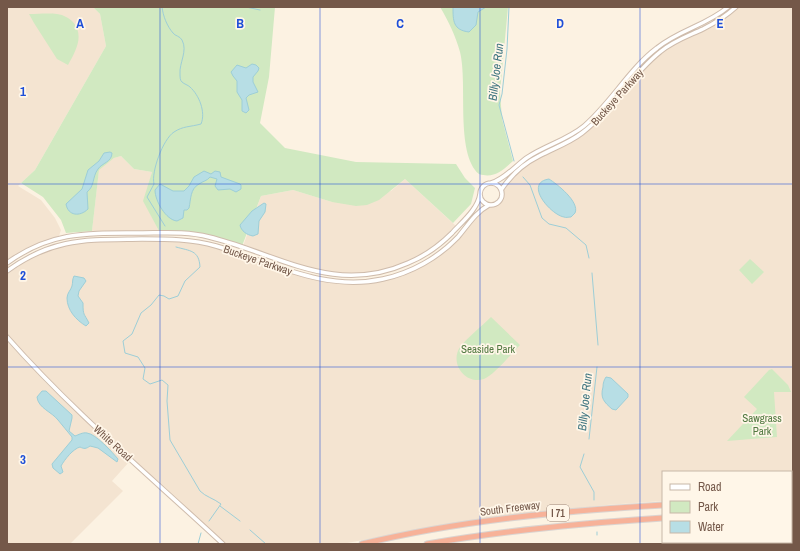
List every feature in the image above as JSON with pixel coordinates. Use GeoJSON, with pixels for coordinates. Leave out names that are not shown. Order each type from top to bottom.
{"type":"FeatureCollection","features":[{"type":"Feature","properties":{"kind":"highway","name":"South Freeway"},"geometry":{"type":"LineString","coordinates":[[362,544],[400,535],[481,522],[570,511],[662,505]]}},
{"type":"Feature","properties":{"kind":"highway","name":"South Freeway"},"geometry":{"type":"LineString","coordinates":[[427,544],[518,530],[586,523],[662,518]]}},
{"type":"Feature","properties":{"kind":"street","name":"Buckeye Parkway"},"geometry":{"type":"LineString","coordinates":[[491,183],[499,180],[530,155],[570,136],[584,126],[649,54],[664,42],[680,33],[708,21],[728,7]]}},
{"type":"Feature","properties":{"kind":"street","name":"Buckeye Parkway"},"geometry":{"type":"LineString","coordinates":[[501,190],[510,177],[528,163],[568,143],[587,129],[600,117],[659,52],[682,37],[701,30],[718,21],[736,7]]}},
{"type":"Feature","properties":{"kind":"street"},"geometry":{"type":"LineString","coordinates":[[491,183],[498,186],[501,190],[502,193],[500,200],[494,204],[489,205],[482,200],[480,190],[484,185],[491,183]]}},
{"type":"Feature","properties":{"kind":"street","name":"Buckeye Parkway"},"geometry":{"type":"LineString","coordinates":[[7,263],[39,244],[64,236],[91,233],[174,233],[196,234],[214,238],[304,269],[321,273],[351,276],[372,274],[400,267],[435,248],[452,233],[475,207],[480,194]]}},
{"type":"Feature","properties":{"kind":"street","name":"Buckeye Parkway"},"geometry":{"type":"LineString","coordinates":[[7,271],[32,255],[66,243],[97,240],[173,239],[195,241],[212,245],[320,280],[351,283],[373,281],[404,272],[433,258],[456,238],[482,209],[489,205]]}},
{"type":"Feature","properties":{"kind":"street","name":"White Road"},"geometry":{"type":"LineString","coordinates":[[7,337],[37,370],[83,415],[223,544]]}},
{"type":"Feature","properties":{"kind":"shaded area"},"geometry":{"type":"Polygon","coordinates":[[[7,7],[93,7],[100,14],[106,46],[35,170],[18,186],[41,200],[55,218],[61,230],[59,236],[29,247],[7,260],[7,7]]]}},
{"type":"Feature","properties":{"kind":"shaded area"},"geometry":{"type":"Polygon","coordinates":[[[736,7],[793,7],[793,493],[792,471],[662,471],[662,501],[606,505],[447,524],[342,544],[225,544],[79,408],[37,367],[7,334],[7,274],[37,255],[60,246],[88,242],[167,241],[194,243],[195,241],[288,270],[335,282],[383,279],[418,266],[447,246],[477,214],[490,205],[498,202],[501,198],[504,186],[518,170],[587,129],[659,52],[701,30],[736,7]]]}},
{"type":"Feature","properties":{"kind":"shaded area"},"geometry":{"type":"Polygon","coordinates":[[[121,156],[134,169],[152,172],[144,201],[159,231],[92,231],[99,169],[114,158],[121,156]]]}},
{"type":"Feature","properties":{"kind":"shaded area"},"geometry":{"type":"Polygon","coordinates":[[[405,179],[456,226],[428,251],[398,267],[376,272],[346,274],[323,272],[243,246],[261,196],[293,190],[332,202],[391,191],[405,179]]]}},
{"type":"Feature","properties":{"kind":"shaded area"},"geometry":{"type":"Polygon","coordinates":[[[7,341],[45,382],[129,462],[112,481],[123,491],[70,544],[7,544],[7,341]]]}},
{"type":"Feature","properties":{"kind":"green space"},"geometry":{"type":"Polygon","coordinates":[[[93,7],[275,7],[269,77],[260,123],[285,148],[356,162],[456,164],[465,178],[475,188],[471,204],[453,223],[405,179],[379,200],[367,205],[356,206],[332,202],[293,190],[261,196],[242,246],[192,232],[159,231],[143,201],[152,172],[134,169],[121,156],[114,158],[99,170],[92,231],[66,233],[61,220],[43,197],[21,183],[35,170],[106,46],[100,14],[93,7]]]}},
{"type":"Feature","properties":{"kind":"green space"},"geometry":{"type":"Polygon","coordinates":[[[440,7],[508,7],[500,92],[502,119],[513,161],[498,173],[489,175],[479,174],[472,164],[467,151],[460,52],[452,29],[440,7]]]}},
{"type":"Feature","properties":{"kind":"green space"},"geometry":{"type":"Polygon","coordinates":[[[29,14],[62,15],[70,19],[77,27],[79,38],[78,44],[68,65],[57,59],[29,14]]]}},
{"type":"Feature","properties":{"kind":"green space"},"geometry":{"type":"Polygon","coordinates":[[[750,259],[764,272],[752,284],[739,270],[750,259]]]}},
{"type":"Feature","properties":{"kind":"green space","name":"Seaside Park"},"geometry":{"type":"Polygon","coordinates":[[[491,317],[520,345],[498,369],[488,377],[477,380],[471,379],[461,372],[458,366],[457,354],[463,343],[491,317]]]}},
{"type":"Feature","properties":{"kind":"green space","name":"Sawgrass Park"},"geometry":{"type":"Polygon","coordinates":[[[772,369],[788,385],[791,392],[774,392],[777,437],[727,441],[757,409],[744,397],[769,370],[772,369]]]}},
{"type":"Feature","properties":{"kind":"green space"},"geometry":{"type":"Polygon","coordinates":[[[793,526],[793,544],[723,543],[792,543],[793,526]]]}},
{"type":"Feature","properties":{"kind":"water"},"geometry":{"type":"Polygon","coordinates":[[[453,7],[486,7],[478,12],[476,25],[469,32],[460,29],[455,24],[453,7]]]}},
{"type":"Feature","properties":{"kind":"water"},"geometry":{"type":"Polygon","coordinates":[[[252,64],[259,68],[253,77],[253,82],[258,92],[249,95],[246,98],[249,110],[246,113],[242,111],[242,100],[237,92],[237,81],[231,72],[237,65],[246,68],[252,64]]]}},
{"type":"Feature","properties":{"kind":"water"},"geometry":{"type":"Polygon","coordinates":[[[104,153],[112,153],[112,156],[98,169],[90,190],[87,192],[88,209],[85,212],[78,214],[72,213],[67,208],[66,204],[82,189],[88,170],[99,161],[104,153]]]}},
{"type":"Feature","properties":{"kind":"water"},"geometry":{"type":"Polygon","coordinates":[[[204,171],[211,174],[215,171],[220,172],[221,177],[240,184],[241,189],[236,192],[230,189],[218,190],[215,186],[217,179],[210,177],[194,189],[191,194],[189,208],[184,210],[183,218],[177,221],[165,214],[155,194],[155,190],[160,184],[173,191],[184,191],[194,177],[204,171]]]}},
{"type":"Feature","properties":{"kind":"water"},"geometry":{"type":"Polygon","coordinates":[[[549,179],[567,194],[574,204],[576,209],[575,213],[571,217],[559,215],[542,199],[539,192],[539,186],[542,182],[549,179]]]}},
{"type":"Feature","properties":{"kind":"water"},"geometry":{"type":"Polygon","coordinates":[[[264,203],[266,204],[265,212],[259,221],[258,234],[253,236],[247,234],[243,231],[240,225],[252,211],[264,203]]]}},
{"type":"Feature","properties":{"kind":"water"},"geometry":{"type":"Polygon","coordinates":[[[74,276],[84,278],[86,281],[79,291],[78,296],[83,303],[85,316],[89,323],[86,326],[70,311],[67,302],[67,296],[72,286],[74,276]]]}},
{"type":"Feature","properties":{"kind":"water"},"geometry":{"type":"Polygon","coordinates":[[[606,377],[611,378],[628,394],[628,397],[616,410],[612,409],[602,397],[603,384],[606,377]]]}},
{"type":"Feature","properties":{"kind":"water"},"geometry":{"type":"Polygon","coordinates":[[[42,391],[46,391],[72,415],[69,431],[75,436],[85,433],[95,436],[118,459],[117,462],[98,448],[90,446],[87,448],[77,448],[72,452],[61,466],[63,472],[60,474],[53,468],[52,464],[72,440],[72,437],[55,417],[38,401],[37,397],[42,391]]]}},
{"type":"Feature","properties":{"kind":"waterway"},"geometry":{"type":"LineString","coordinates":[[162,7],[164,17],[169,27],[184,44],[184,53],[180,70],[181,81],[190,87],[196,94],[201,104],[203,114],[201,124],[180,129],[170,136],[162,148],[156,164],[154,184],[147,197],[165,226]]}},
{"type":"Feature","properties":{"kind":"waterway"},"geometry":{"type":"LineString","coordinates":[[246,7],[260,10]]}},
{"type":"Feature","properties":{"kind":"waterway","name":"Billy Joe Run"},"geometry":{"type":"LineString","coordinates":[[509,7],[507,49],[502,94],[499,105],[514,161]]}},
{"type":"Feature","properties":{"kind":"waterway","name":"Billy Joe Run"},"geometry":{"type":"LineString","coordinates":[[523,177],[530,185],[542,218],[549,224],[566,228],[586,245],[589,258]]}},
{"type":"Feature","properties":{"kind":"waterway"},"geometry":{"type":"LineString","coordinates":[[176,247],[196,254],[200,267],[185,281],[178,296],[169,299],[159,295],[151,305],[141,313],[132,334],[123,341],[125,353],[138,357],[145,368],[143,379],[150,384],[162,380],[168,385],[167,401],[170,440],[200,491],[221,504],[209,521]]}},
{"type":"Feature","properties":{"kind":"waterway","name":"Billy Joe Run"},"geometry":{"type":"LineString","coordinates":[[592,273],[598,345]]}},
{"type":"Feature","properties":{"kind":"waterway","name":"Billy Joe Run"},"geometry":{"type":"LineString","coordinates":[[589,439],[597,367]]}},
{"type":"Feature","properties":{"kind":"waterway","name":"Billy Joe Run"},"geometry":{"type":"LineString","coordinates":[[584,454],[580,467],[594,492],[594,500]]}},
{"type":"Feature","properties":{"kind":"waterway"},"geometry":{"type":"LineString","coordinates":[[220,506],[240,521]]}},
{"type":"Feature","properties":{"kind":"waterway"},"geometry":{"type":"LineString","coordinates":[[250,530],[266,544]]}},
{"type":"Feature","properties":{"kind":"waterway"},"geometry":{"type":"LineString","coordinates":[[198,544],[201,533]]}}]}
